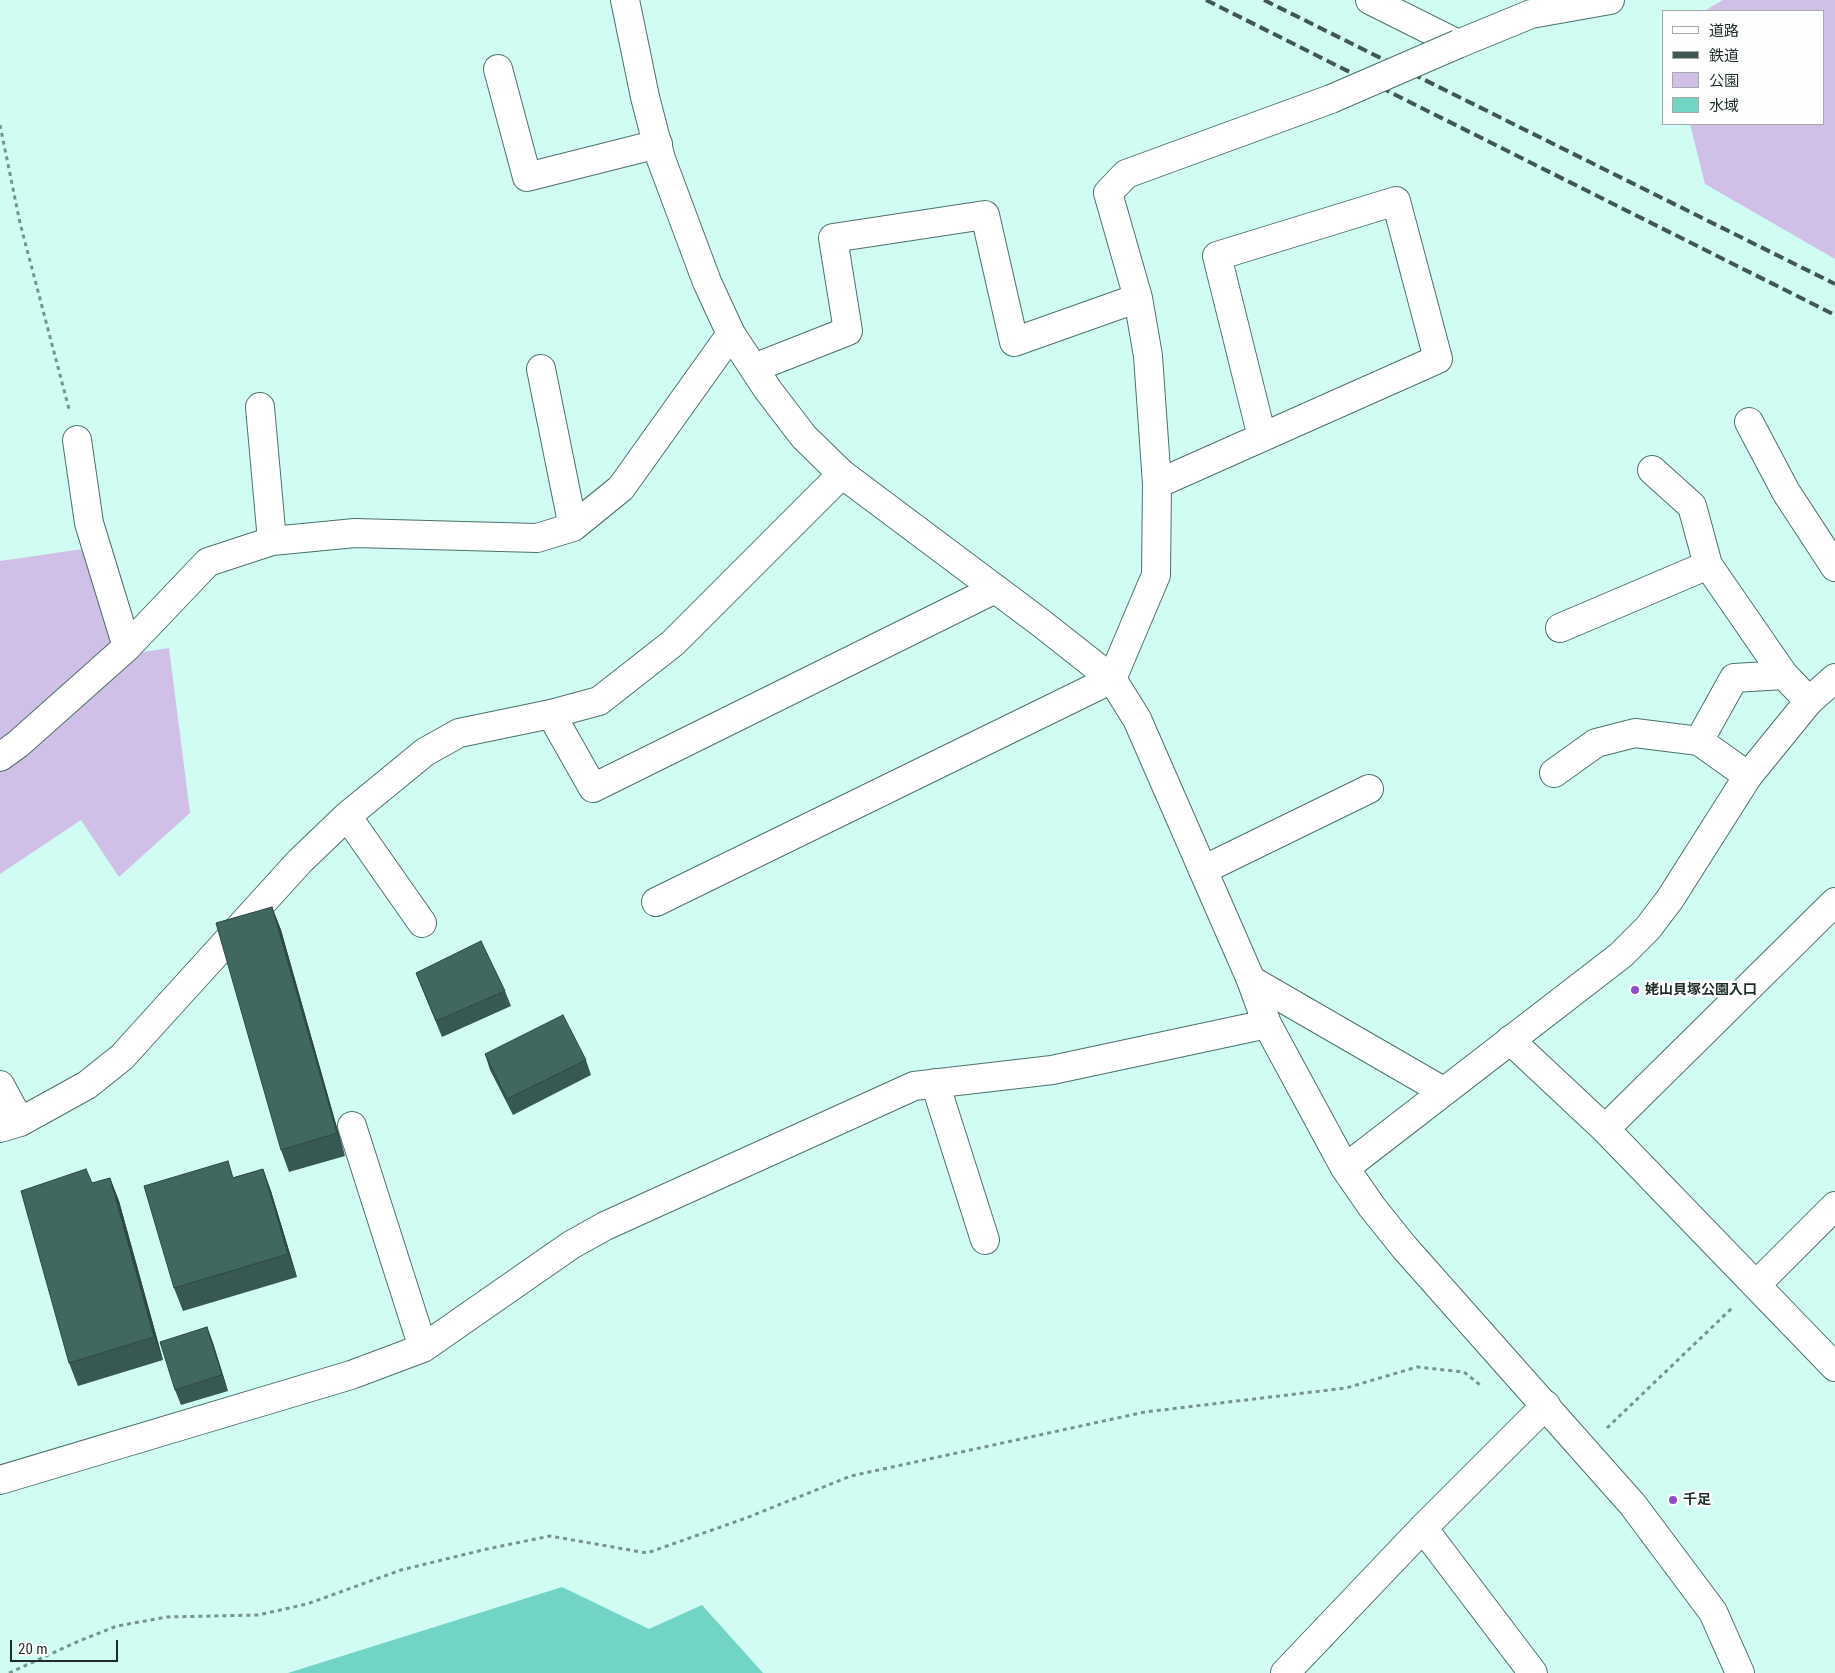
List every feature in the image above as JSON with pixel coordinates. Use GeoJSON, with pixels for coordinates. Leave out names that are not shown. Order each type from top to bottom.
{"type":"FeatureCollection","features":[{"type":"Feature","properties":{"kind":"street"},"geometry":{"type":"LineString","coordinates":[[625,0],[645,97],[661,159],[707,282],[731,334],[768,390],[804,437],[842,474],[1112,680],[1137,719],[1251,980],[1267,1024],[1345,1168],[1372,1207],[1404,1247],[1634,1504],[1713,1612],[1740,1673]]}},
{"type":"Feature","properties":{"kind":"street"},"geometry":{"type":"LineString","coordinates":[[1370,0],[1458,44]]}},
{"type":"Feature","properties":{"kind":"street"},"geometry":{"type":"LineString","coordinates":[[656,902],[1112,680],[1156,575],[1157,484],[1148,356],[1138,298],[1108,193],[1126,174],[1331,99],[1532,14],[1610,0]]}},
{"type":"Feature","properties":{"kind":"street"},"geometry":{"type":"LineString","coordinates":[[498,69],[527,177],[658,144]]}},
{"type":"Feature","properties":{"kind":"street"},"geometry":{"type":"LineString","coordinates":[[1157,484],[1438,359],[1396,201],[1217,256],[1262,437]]}},
{"type":"Feature","properties":{"kind":"street"},"geometry":{"type":"LineString","coordinates":[[754,368],[848,331],[833,238],[985,215],[1014,342],[1138,298]]}},
{"type":"Feature","properties":{"kind":"street"},"geometry":{"type":"LineString","coordinates":[[0,757],[18,744],[128,647],[208,562],[272,541],[355,533],[536,538],[573,527],[620,488],[731,334]]}},
{"type":"Feature","properties":{"kind":"street"},"geometry":{"type":"LineString","coordinates":[[541,369],[573,527]]}},
{"type":"Feature","properties":{"kind":"street"},"geometry":{"type":"LineString","coordinates":[[260,407],[272,541]]}},
{"type":"Feature","properties":{"kind":"street"},"geometry":{"type":"LineString","coordinates":[[1749,422],[1786,492],[1835,568]]}},
{"type":"Feature","properties":{"kind":"street"},"geometry":{"type":"LineString","coordinates":[[77,440],[89,523],[128,647]]}},
{"type":"Feature","properties":{"kind":"street"},"geometry":{"type":"LineString","coordinates":[[1652,470],[1692,506],[1708,565],[1784,675],[1809,701]]}},
{"type":"Feature","properties":{"kind":"street"},"geometry":{"type":"LineString","coordinates":[[0,1085],[10,1125],[86,1085],[122,1057],[300,862],[347,816],[425,752],[459,733],[599,702],[673,643],[842,474]]}},
{"type":"Feature","properties":{"kind":"street"},"geometry":{"type":"LineString","coordinates":[[1560,628],[1708,565]]}},
{"type":"Feature","properties":{"kind":"street"},"geometry":{"type":"LineString","coordinates":[[551,714],[593,788],[995,589]]}},
{"type":"Feature","properties":{"kind":"street"},"geometry":{"type":"LineString","coordinates":[[1699,741],[1734,678],[1784,675]]}},
{"type":"Feature","properties":{"kind":"street"},"geometry":{"type":"LineString","coordinates":[[1345,1168],[1621,955],[1648,928],[1670,899],[1748,776],[1809,701],[1835,678]]}},
{"type":"Feature","properties":{"kind":"street"},"geometry":{"type":"LineString","coordinates":[[1554,773],[1596,743],[1635,733],[1699,741],[1748,776]]}},
{"type":"Feature","properties":{"kind":"street"},"geometry":{"type":"LineString","coordinates":[[1203,870],[1369,789]]}},
{"type":"Feature","properties":{"kind":"street"},"geometry":{"type":"LineString","coordinates":[[347,816],[422,923]]}},
{"type":"Feature","properties":{"kind":"street"},"geometry":{"type":"LineString","coordinates":[[1605,1129],[1835,902]]}},
{"type":"Feature","properties":{"kind":"street"},"geometry":{"type":"LineString","coordinates":[[1251,980],[1443,1091]]}},
{"type":"Feature","properties":{"kind":"street"},"geometry":{"type":"LineString","coordinates":[[0,1480],[351,1375],[423,1348],[571,1245],[605,1226],[914,1086],[1052,1070],[1267,1024]]}},
{"type":"Feature","properties":{"kind":"street"},"geometry":{"type":"LineString","coordinates":[[1510,1040],[1605,1129],[1835,1367]]}},
{"type":"Feature","properties":{"kind":"street"},"geometry":{"type":"LineString","coordinates":[[935,1083],[985,1240]]}},
{"type":"Feature","properties":{"kind":"street"},"geometry":{"type":"LineString","coordinates":[[352,1126],[423,1348]]}},
{"type":"Feature","properties":{"kind":"street"},"geometry":{"type":"LineString","coordinates":[[1756,1285],[1835,1206]]}},
{"type":"Feature","properties":{"kind":"street"},"geometry":{"type":"LineString","coordinates":[[1285,1673],[1424,1528],[1546,1406]]}},
{"type":"Feature","properties":{"kind":"street"},"geometry":{"type":"LineString","coordinates":[[1424,1528],[1533,1673]]}},
{"type":"Feature","properties":{"kind":"path"},"geometry":{"type":"LineString","coordinates":[[0,125],[20,223],[77,440]]}},
{"type":"Feature","properties":{"kind":"path"},"geometry":{"type":"LineString","coordinates":[[1585,1450],[1756,1285]]}},
{"type":"Feature","properties":{"kind":"path"},"geometry":{"type":"LineString","coordinates":[[9,1673],[117,1626],[167,1617],[258,1615],[307,1604],[401,1570],[550,1536],[647,1553],[746,1518],[851,1476],[1145,1412],[1346,1388],[1417,1368],[1464,1372],[1485,1389]]}},
{"type":"Feature","properties":{"kind":"green space"},"geometry":{"type":"Polygon","coordinates":[[[1723,0],[1835,0],[1835,259],[1705,184],[1690,125],[1825,125],[1825,10],[1706,10],[1723,0]]]}},
{"type":"Feature","properties":{"kind":"green space"},"geometry":{"type":"Polygon","coordinates":[[[83,549],[115,638],[143,652],[169,648],[190,813],[119,877],[81,820],[0,874],[0,561],[83,549]]]}},
{"type":"Feature","properties":{"kind":"water"},"geometry":{"type":"Polygon","coordinates":[[[562,1587],[649,1629],[702,1605],[763,1673],[288,1673],[562,1587]]]}},
{"type":"Feature","properties":{"kind":"building"},"geometry":{"type":"Polygon","coordinates":[[[272,907],[337,1133],[281,1150],[216,923],[272,907]]]}},
{"type":"Feature","properties":{"kind":"building"},"geometry":{"type":"Polygon","coordinates":[[[481,941],[505,991],[436,1021],[416,973],[481,941]]]}},
{"type":"Feature","properties":{"kind":"building"},"geometry":{"type":"Polygon","coordinates":[[[563,1015],[586,1060],[507,1099],[485,1054],[563,1015]]]}},
{"type":"Feature","properties":{"kind":"building"},"geometry":{"type":"Polygon","coordinates":[[[228,1161],[233,1178],[263,1169],[288,1254],[174,1288],[144,1186],[228,1161]]]}},
{"type":"Feature","properties":{"kind":"building"},"geometry":{"type":"Polygon","coordinates":[[[86,1169],[92,1183],[110,1178],[154,1337],[69,1363],[21,1191],[86,1169]]]}},
{"type":"Feature","properties":{"kind":"building"},"geometry":{"type":"Polygon","coordinates":[[[207,1327],[222,1375],[175,1390],[160,1342],[207,1327]]]}},
{"type":"Feature","properties":{"kind":"railway"},"geometry":{"type":"LineString","coordinates":[[1206,0],[1835,315]]}},
{"type":"Feature","properties":{"kind":"railway"},"geometry":{"type":"LineString","coordinates":[[1264,0],[1835,284]]}},
{"type":"Feature","properties":{"kind":"place","name":"姥山貝塚公園入口"},"geometry":{"type":"Point","coordinates":[1635,990]}},
{"type":"Feature","properties":{"kind":"place","name":"千足"},"geometry":{"type":"Point","coordinates":[1673,1500]}}]}
